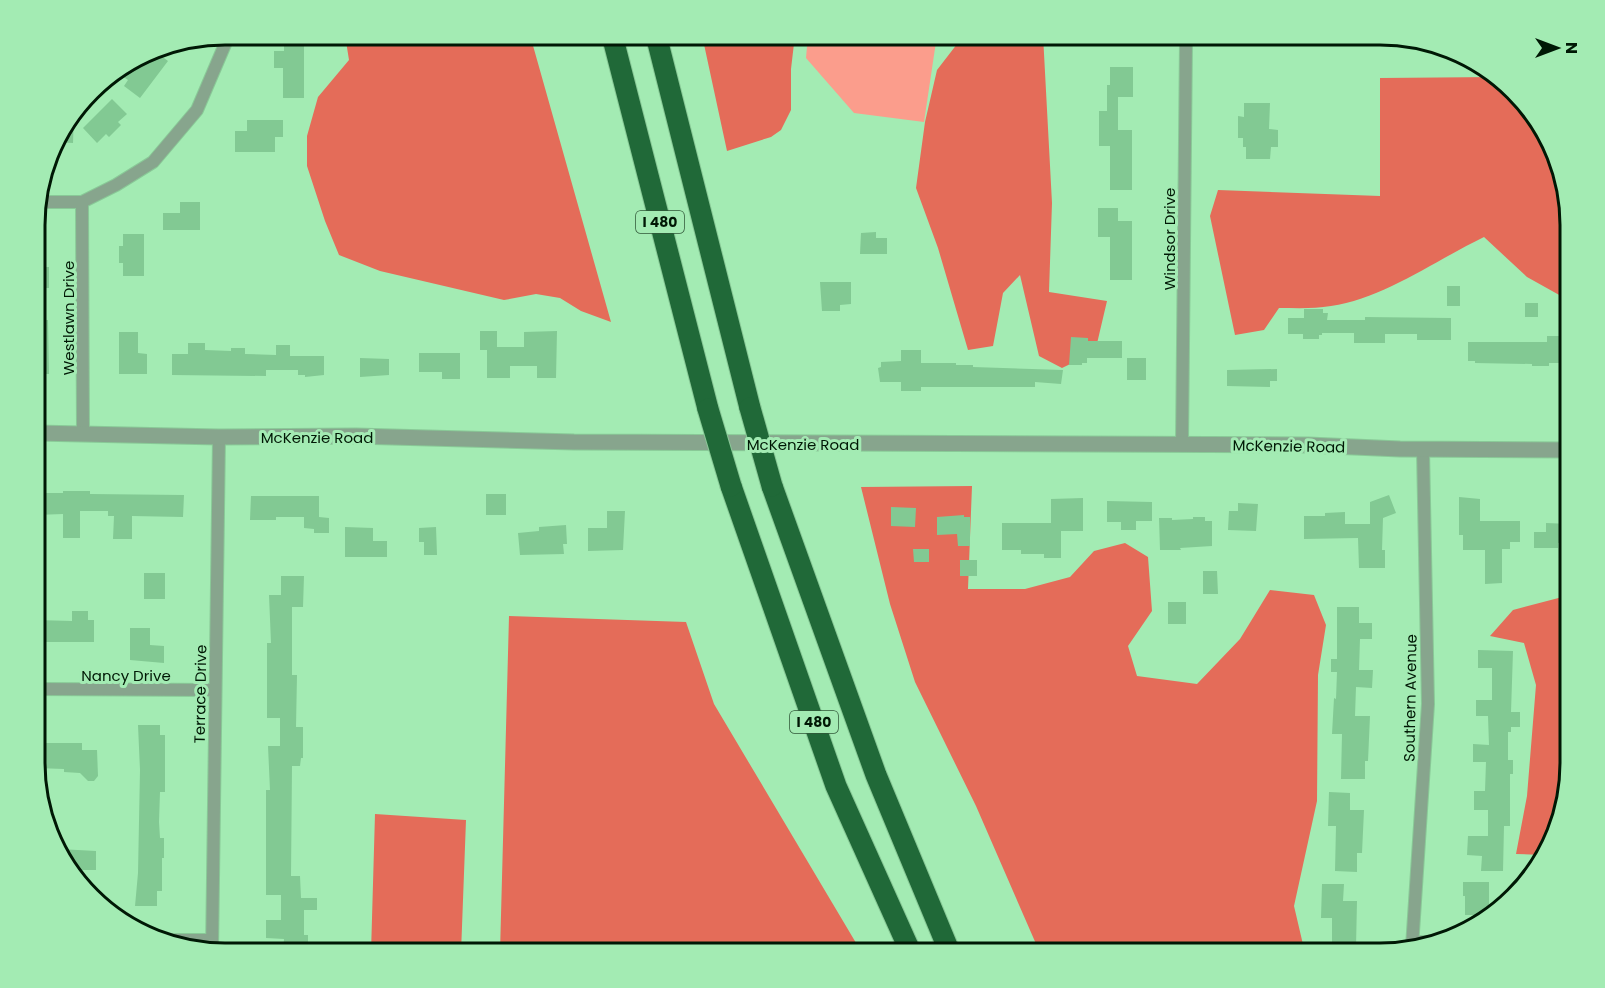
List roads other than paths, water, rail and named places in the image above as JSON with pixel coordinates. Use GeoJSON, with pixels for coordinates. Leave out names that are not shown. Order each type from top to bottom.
{"type":"FeatureCollection","features":[{"type":"Feature","properties":{"kind":"highway","name":"I 480"},"geometry":{"type":"LineString","coordinates":[[615,45],[708,409],[730,486],[836,786],[907,943]]}},
{"type":"Feature","properties":{"kind":"highway","name":"I 480"},"geometry":{"type":"LineString","coordinates":[[659,45],[750,408],[772,486],[876,775],[946,943]]}},
{"type":"Feature","properties":{"kind":"street"},"geometry":{"type":"LineString","coordinates":[[47,202],[82,202],[116,185],[153,162],[197,110],[224,45]]}},
{"type":"Feature","properties":{"kind":"street","name":"Windsor Drive"},"geometry":{"type":"LineString","coordinates":[[1182,445],[1186,45]]}},
{"type":"Feature","properties":{"kind":"street","name":"Westlawn Drive"},"geometry":{"type":"LineString","coordinates":[[82,202],[83,434]]}},
{"type":"Feature","properties":{"kind":"street","name":"McKenzie Road"},"geometry":{"type":"LineString","coordinates":[[45,433],[219,437],[356,436],[574,442],[1308,445],[1422,450],[1560,450]]}},
{"type":"Feature","properties":{"kind":"street","name":"Terrace Drive"},"geometry":{"type":"LineString","coordinates":[[212,942],[219,437]]}},
{"type":"Feature","properties":{"kind":"street","name":"Southern Avenue"},"geometry":{"type":"LineString","coordinates":[[1413,939],[1428,704],[1422,450]]}},
{"type":"Feature","properties":{"kind":"street","name":"Nancy Drive"},"geometry":{"type":"LineString","coordinates":[[45,689],[215,690]]}}]}
